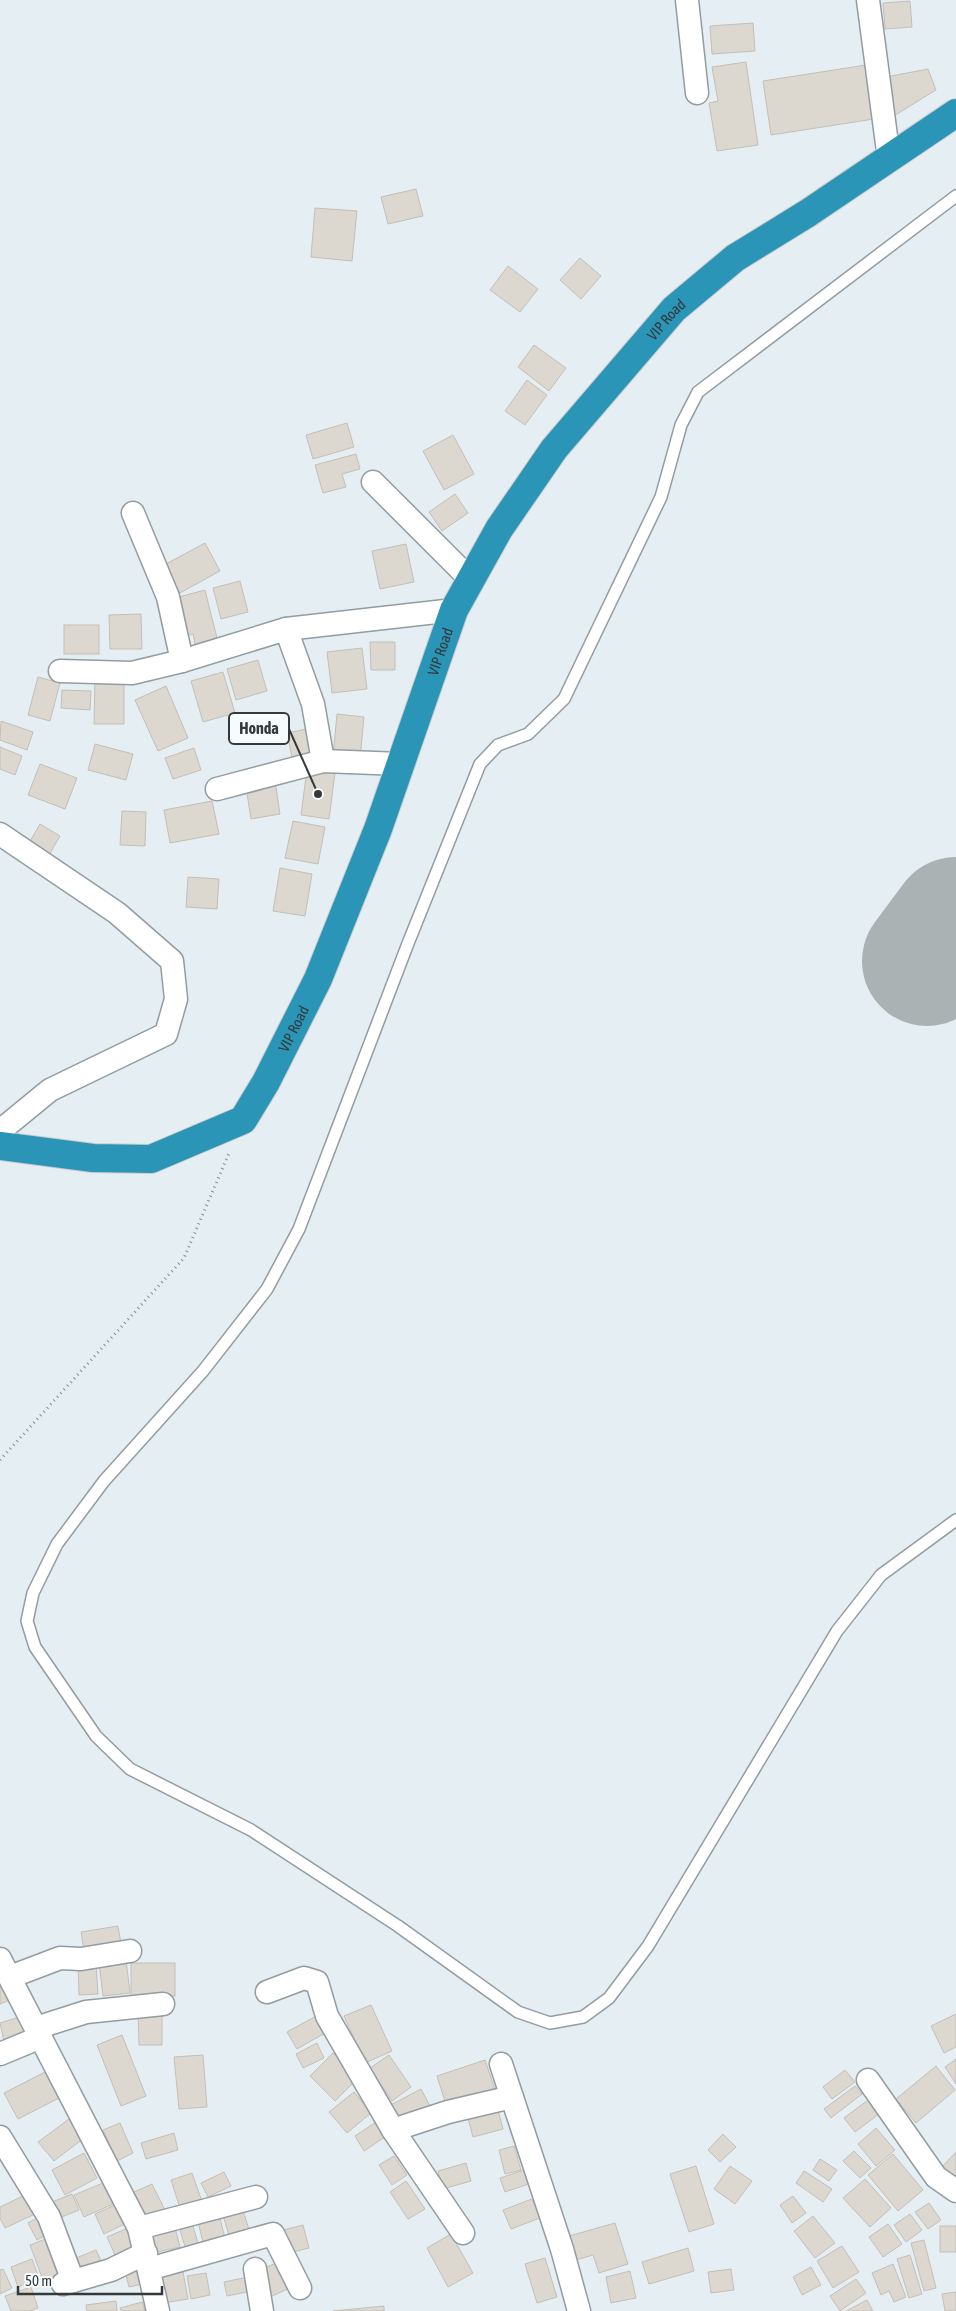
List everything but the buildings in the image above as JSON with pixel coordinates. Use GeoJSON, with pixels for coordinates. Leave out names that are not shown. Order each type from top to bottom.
{"type":"FeatureCollection","features":[{"type":"Feature","properties":{"kind":"highway","name":"VIP Road"},"geometry":{"type":"LineString","coordinates":[[243,1120],[266,1082],[318,979],[378,829],[454,610],[498,529],[554,449],[674,309],[735,258],[808,213],[956,113]]}},
{"type":"Feature","properties":{"kind":"highway"},"geometry":{"type":"LineString","coordinates":[[0,1146],[93,1158],[151,1158],[243,1120]]}},
{"type":"Feature","properties":{"kind":"street"},"geometry":{"type":"LineString","coordinates":[[686,0],[698,92]]}},
{"type":"Feature","properties":{"kind":"street"},"geometry":{"type":"LineString","coordinates":[[868,0],[888,159]]}},
{"type":"Feature","properties":{"kind":"street"},"geometry":{"type":"LineString","coordinates":[[374,482],[471,580]]}},
{"type":"Feature","properties":{"kind":"street"},"geometry":{"type":"LineString","coordinates":[[133,513],[168,597],[182,661]]}},
{"type":"Feature","properties":{"kind":"street"},"geometry":{"type":"LineString","coordinates":[[60,671],[132,673],[182,661],[286,629],[454,610]]}},
{"type":"Feature","properties":{"kind":"street"},"geometry":{"type":"LineString","coordinates":[[286,629],[312,704],[323,761]]}},
{"type":"Feature","properties":{"kind":"street"},"geometry":{"type":"LineString","coordinates":[[217,789],[323,761],[401,764]]}},
{"type":"Feature","properties":{"kind":"street"},"geometry":{"type":"LineString","coordinates":[[0,834],[117,913],[172,961],[176,999],[166,1034],[50,1090],[0,1131]]}},
{"type":"Feature","properties":{"kind":"street"},"geometry":{"type":"LineString","coordinates":[[130,1951],[81,1959],[60,1958],[5,1968],[139,2228],[158,2311]]}},
{"type":"Feature","properties":{"kind":"street"},"geometry":{"type":"LineString","coordinates":[[267,1992],[304,1978],[317,1982],[327,2016],[393,2130],[463,2232]]}},
{"type":"Feature","properties":{"kind":"street"},"geometry":{"type":"LineString","coordinates":[[0,2054],[38,2032],[86,2012],[163,2004]]}},
{"type":"Feature","properties":{"kind":"street"},"geometry":{"type":"LineString","coordinates":[[501,2064],[562,2249],[579,2311]]}},
{"type":"Feature","properties":{"kind":"street"},"geometry":{"type":"LineString","coordinates":[[868,2080],[936,2177],[956,2191]]}},
{"type":"Feature","properties":{"kind":"street"},"geometry":{"type":"LineString","coordinates":[[393,2130],[448,2112],[512,2097]]}},
{"type":"Feature","properties":{"kind":"street"},"geometry":{"type":"LineString","coordinates":[[0,2137],[49,2217],[68,2283],[147,2261],[273,2234],[300,2288]]}},
{"type":"Feature","properties":{"kind":"street"},"geometry":{"type":"LineString","coordinates":[[139,2228],[256,2196]]}},
{"type":"Feature","properties":{"kind":"street"},"geometry":{"type":"LineString","coordinates":[[255,2269],[262,2311]]}},
{"type":"Feature","properties":{"kind":"lane"},"geometry":{"type":"LineString","coordinates":[[956,196],[698,392],[681,425],[661,497],[564,698],[528,734],[498,745],[480,764],[407,946],[299,1229],[267,1289],[203,1371],[104,1480],[57,1544],[33,1593],[27,1621],[35,1647],[96,1736],[130,1769],[251,1830],[398,1926],[518,2012],[550,2023],[583,2017],[609,1998],[648,1946],[837,1631],[881,1575],[956,1520]]}},
{"type":"Feature","properties":{"kind":"path"},"geometry":{"type":"LineString","coordinates":[[0,1460],[184,1258],[243,1120]]}},
{"type":"Feature","properties":{"kind":"runway"},"geometry":{"type":"LineString","coordinates":[[927,961],[956,922]]}},
{"type":"Feature","properties":{"kind":"place","name":"Honda"},"geometry":{"type":"Point","coordinates":[318,794]}}]}
